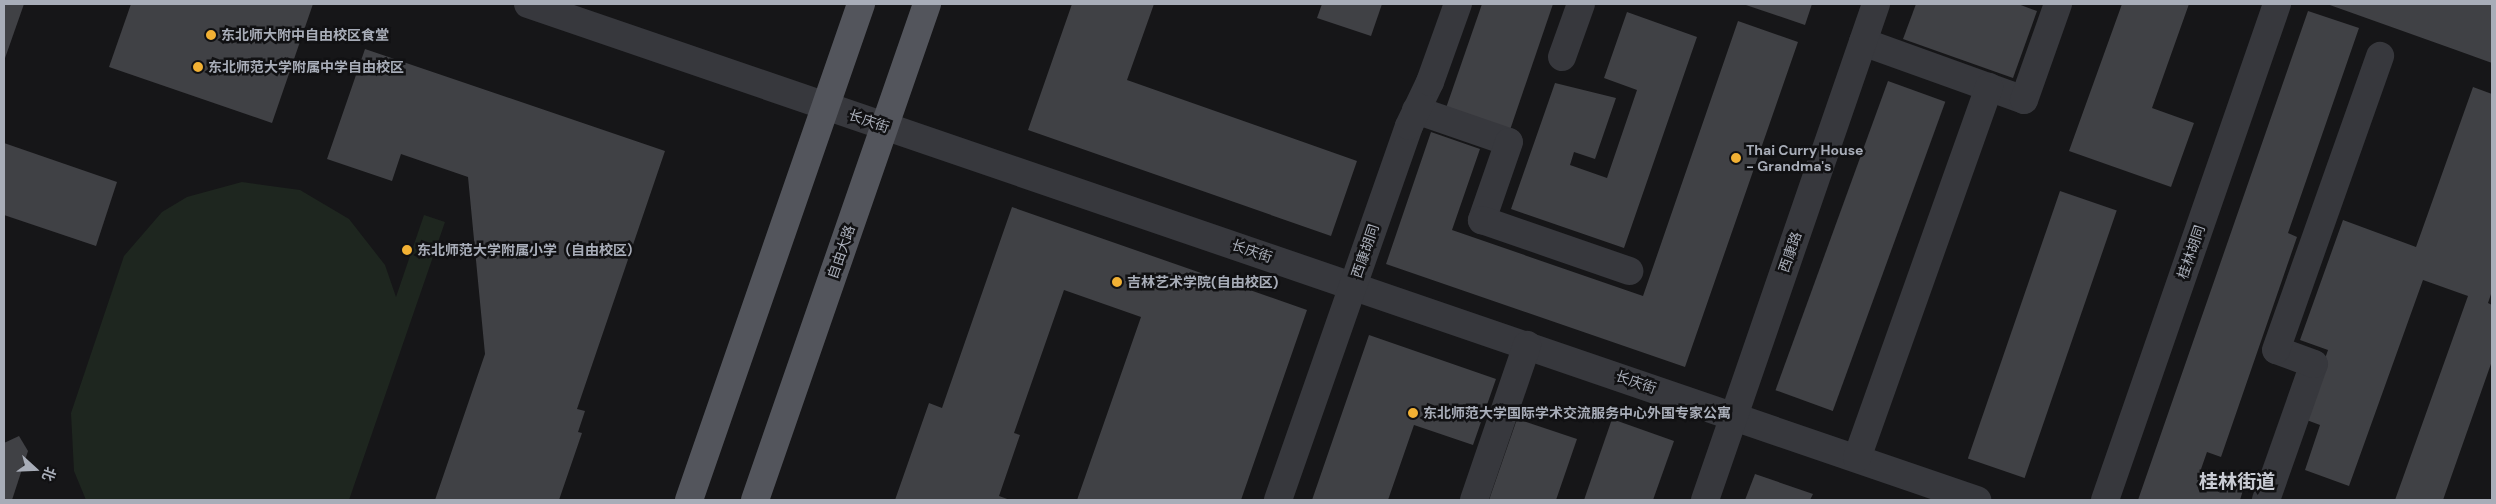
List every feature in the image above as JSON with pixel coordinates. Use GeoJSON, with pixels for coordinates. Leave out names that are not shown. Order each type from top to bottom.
{"type":"FeatureCollection","features":[{"type":"Feature","properties":{"kind":"main road"},"geometry":{"type":"LineString","coordinates":[[689,500],[861,4]]}},
{"type":"Feature","properties":{"kind":"main road","name":"自由大路"},"geometry":{"type":"LineString","coordinates":[[755,500],[926,4]]}},
{"type":"Feature","properties":{"kind":"street","name":"长庆街"},"geometry":{"type":"LineString","coordinates":[[528,4],[1977,500]]}},
{"type":"Feature","properties":{"kind":"street","name":"西康胡同"},"geometry":{"type":"LineString","coordinates":[[1278,500],[1416,110],[1458,4]]}},
{"type":"Feature","properties":{"kind":"street"},"geometry":{"type":"LineString","coordinates":[[1562,57],[1581,4]]}},
{"type":"Feature","properties":{"kind":"street","name":"西康路"},"geometry":{"type":"LineString","coordinates":[[1705,500],[1876,4]]}},
{"type":"Feature","properties":{"kind":"street"},"geometry":{"type":"LineString","coordinates":[[1863,42],[2024,100],[2058,4]]}},
{"type":"Feature","properties":{"kind":"street","name":"桂林胡同"},"geometry":{"type":"LineString","coordinates":[[2105,500],[2277,4]]}},
{"type":"Feature","properties":{"kind":"street"},"geometry":{"type":"LineString","coordinates":[[2266,500],[2314,364],[2276,350],[2380,56]]}},
{"type":"Feature","properties":{"kind":"street"},"geometry":{"type":"LineString","coordinates":[[1857,458],[1989,87]]}},
{"type":"Feature","properties":{"kind":"street"},"geometry":{"type":"LineString","coordinates":[[1416,110],[1509,142],[1482,220],[1629,271]]}},
{"type":"Feature","properties":{"kind":"street"},"geometry":{"type":"LineString","coordinates":[[1474,500],[1527,345]]}},
{"type":"Feature","properties":{"kind":"shaded area"},"geometry":{"type":"Polygon","coordinates":[[[242,182],[300,190],[349,219],[385,265],[396,297],[424,215],[445,222],[349,500],[86,500],[74,471],[71,413],[124,256],[162,212],[187,197],[242,182]]]}},
{"type":"Feature","properties":{"kind":"building"},"geometry":{"type":"Polygon","coordinates":[[[4,4],[24,4],[4,61],[4,4]]]}},
{"type":"Feature","properties":{"kind":"building","name":"东北师范大学附属中学自由校区"},"geometry":{"type":"Polygon","coordinates":[[[131,4],[313,4],[272,123],[109,67],[131,4]]]}},
{"type":"Feature","properties":{"kind":"building"},"geometry":{"type":"Polygon","coordinates":[[[1072,4],[1154,4],[1127,80],[1357,161],[1331,236],[1028,130],[1072,4]]]}},
{"type":"Feature","properties":{"kind":"building"},"geometry":{"type":"Polygon","coordinates":[[[1322,4],[1382,4],[1371,36],[1317,18],[1322,4]]]}},
{"type":"Feature","properties":{"kind":"building"},"geometry":{"type":"Polygon","coordinates":[[[1482,4],[1553,4],[1510,130],[1446,108],[1482,4]]]}},
{"type":"Feature","properties":{"kind":"building"},"geometry":{"type":"Polygon","coordinates":[[[1743,4],[1812,4],[1805,25],[1743,4]]]}},
{"type":"Feature","properties":{"kind":"building"},"geometry":{"type":"Polygon","coordinates":[[[1916,4],[2018,4],[2037,11],[2013,78],[1903,39],[1916,4]]]}},
{"type":"Feature","properties":{"kind":"building"},"geometry":{"type":"Polygon","coordinates":[[[2122,4],[2189,4],[2152,108],[2194,123],[2171,187],[2069,151],[2122,4]]]}},
{"type":"Feature","properties":{"kind":"building"},"geometry":{"type":"Polygon","coordinates":[[[2327,4],[2492,4],[2492,63],[2456,50],[2327,4]]]}},
{"type":"Feature","properties":{"kind":"building"},"geometry":{"type":"Polygon","coordinates":[[[2308,11],[2359,28],[2288,233],[2297,237],[2221,457],[2207,452],[2200,472],[2244,487],[2240,500],[2138,500],[2308,11]]]}},
{"type":"Feature","properties":{"kind":"building"},"geometry":{"type":"Polygon","coordinates":[[[1627,12],[1697,37],[1624,248],[1511,209],[1555,83],[1616,98],[1595,159],[1574,152],[1570,165],[1607,178],[1637,90],[1604,78],[1627,12]]]}},
{"type":"Feature","properties":{"kind":"building"},"geometry":{"type":"Polygon","coordinates":[[[1738,21],[1798,42],[1685,367],[1386,264],[1431,132],[1480,149],[1452,230],[1643,296],[1738,21]]]}},
{"type":"Feature","properties":{"kind":"building"},"geometry":{"type":"Polygon","coordinates":[[[365,49],[665,151],[577,409],[585,411],[578,432],[582,433],[559,500],[435,500],[485,354],[468,177],[401,154],[392,181],[327,159],[365,49]]]}},
{"type":"Feature","properties":{"kind":"building"},"geometry":{"type":"Polygon","coordinates":[[[1888,81],[1945,102],[1833,411],[1775,390],[1888,81]]]}},
{"type":"Feature","properties":{"kind":"building"},"geometry":{"type":"Polygon","coordinates":[[[2473,87],[2492,94],[2492,291],[2488,303],[2492,305],[2492,361],[2443,500],[2395,500],[2468,296],[2423,280],[2349,486],[2305,470],[2320,425],[2304,419],[2328,350],[2300,340],[2343,220],[2416,247],[2473,87]]]}},
{"type":"Feature","properties":{"kind":"building"},"geometry":{"type":"Polygon","coordinates":[[[4,143],[117,182],[96,246],[4,215],[4,143]]]}},
{"type":"Feature","properties":{"kind":"building"},"geometry":{"type":"Polygon","coordinates":[[[2060,191],[2117,211],[2025,478],[1968,459],[2060,191]]]}},
{"type":"Feature","properties":{"kind":"building"},"geometry":{"type":"Polygon","coordinates":[[[1012,207],[1307,310],[1241,500],[1077,500],[1141,317],[1064,290],[1014,433],[1020,435],[999,496],[1010,500],[895,500],[929,403],[942,408],[1012,207]]]}},
{"type":"Feature","properties":{"kind":"building","name":"东北师范大学国际学术交流服务中心外国专家公寓"},"geometry":{"type":"Polygon","coordinates":[[[1369,335],[1496,379],[1473,445],[1414,425],[1388,500],[1312,500],[1369,335]]]}},
{"type":"Feature","properties":{"kind":"building"},"geometry":{"type":"Polygon","coordinates":[[[1517,419],[1577,439],[1556,500],[1489,500],[1517,419]]]}},
{"type":"Feature","properties":{"kind":"building"},"geometry":{"type":"Polygon","coordinates":[[[1612,419],[1674,441],[1653,500],[1584,500],[1612,419]]]}},
{"type":"Feature","properties":{"kind":"building"},"geometry":{"type":"Polygon","coordinates":[[[19,436],[28,451],[12,500],[4,500],[4,443],[19,436]]]}},
{"type":"Feature","properties":{"kind":"building"},"geometry":{"type":"Polygon","coordinates":[[[1755,474],[1813,494],[1810,500],[1745,500],[1755,474]]]}},
{"type":"Feature","properties":{"kind":"place","name":"东北师大附中自由校区食堂"},"geometry":{"type":"Point","coordinates":[211,35]}},
{"type":"Feature","properties":{"kind":"place","name":"东北师范大学附属中学自由校区"},"geometry":{"type":"Point","coordinates":[198,67]}},
{"type":"Feature","properties":{"kind":"place","name":"Thai Curry House - Grandma's"},"geometry":{"type":"Point","coordinates":[1736,158]}},
{"type":"Feature","properties":{"kind":"place","name":"东北师范大学附属小学（自由校区）"},"geometry":{"type":"Point","coordinates":[407,250]}},
{"type":"Feature","properties":{"kind":"place","name":"吉林艺术学院(自由校区)"},"geometry":{"type":"Point","coordinates":[1117,282]}},
{"type":"Feature","properties":{"kind":"place","name":"东北师范大学国际学术交流服务中心外国专家公寓"},"geometry":{"type":"Point","coordinates":[1413,413]}},
{"type":"Feature","properties":{"kind":"district","name":"桂林街道"},"geometry":{"type":"Point","coordinates":[2237,482]}}]}
